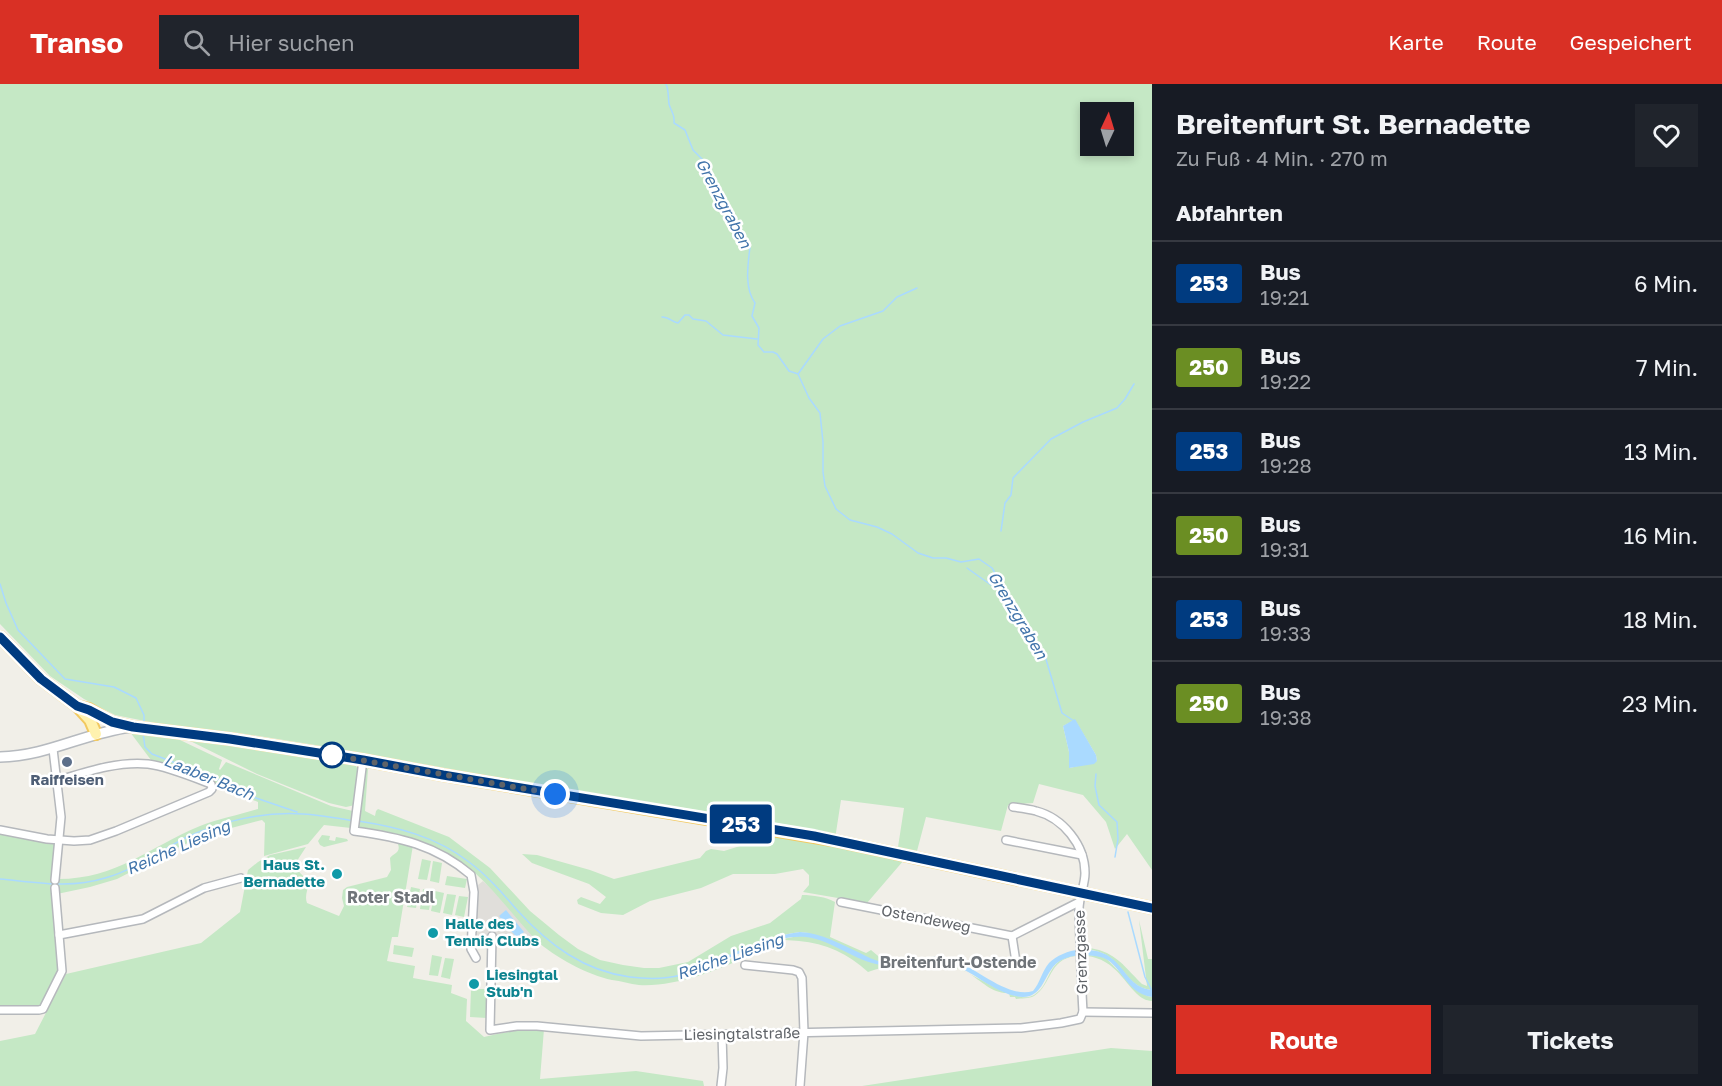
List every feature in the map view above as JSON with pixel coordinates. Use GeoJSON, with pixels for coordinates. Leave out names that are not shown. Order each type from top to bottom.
{"type":"FeatureCollection","features":[{"type":"Feature","properties":{"kind":"main road"},"geometry":{"type":"LineString","coordinates":[[1,641],[41,679],[77,706],[100,733]]}},
{"type":"Feature","properties":{"kind":"main road"},"geometry":{"type":"LineString","coordinates":[[77,706],[112,722],[134,727],[230,739],[363,760],[832,840],[1002,877],[1080,897],[1152,908]]}},
{"type":"Feature","properties":{"kind":"main road"},"geometry":{"type":"LineString","coordinates":[[100,733],[101,717]]}},
{"type":"Feature","properties":{"kind":"main road"},"geometry":{"type":"LineString","coordinates":[[0,758],[24,756],[100,733],[134,727]]}},
{"type":"Feature","properties":{"kind":"street"},"geometry":{"type":"LineString","coordinates":[[0,1010],[39,1010],[43,1008],[62,971],[55,884],[61,817],[53,749]]}},
{"type":"Feature","properties":{"kind":"street"},"geometry":{"type":"LineString","coordinates":[[363,760],[354,831],[391,836],[422,845],[448,858],[471,874],[474,892],[471,949],[476,958]]}},
{"type":"Feature","properties":{"kind":"street"},"geometry":{"type":"LineString","coordinates":[[0,830],[59,840],[82,841],[104,836],[212,789],[212,786],[203,781],[160,766],[141,764],[103,768],[56,781]]}},
{"type":"Feature","properties":{"kind":"street"},"geometry":{"type":"LineString","coordinates":[[1013,807],[1038,811],[1060,823],[1072,835],[1082,855]]}},
{"type":"Feature","properties":{"kind":"street"},"geometry":{"type":"LineString","coordinates":[[1006,840],[1082,855]]}},
{"type":"Feature","properties":{"kind":"street","name":"Grenzgasse"},"geometry":{"type":"LineString","coordinates":[[1082,855],[1085,870],[1080,897],[1083,1012]]}},
{"type":"Feature","properties":{"kind":"street"},"geometry":{"type":"LineString","coordinates":[[59,935],[143,919],[204,888],[241,878]]}},
{"type":"Feature","properties":{"kind":"street"},"geometry":{"type":"LineString","coordinates":[[1016,962],[1012,936],[1080,897]]}},
{"type":"Feature","properties":{"kind":"street","name":"Ostendeweg"},"geometry":{"type":"LineString","coordinates":[[841,902],[1012,936]]}},
{"type":"Feature","properties":{"kind":"street","name":"Liesingtalstraße"},"geometry":{"type":"LineString","coordinates":[[492,936],[490,1030],[537,1026],[641,1036],[1021,1028],[1070,1022],[1080,1019],[1083,1012]]}},
{"type":"Feature","properties":{"kind":"street"},"geometry":{"type":"LineString","coordinates":[[745,965],[793,970],[799,972],[802,978],[804,1032],[800,1086]]}},
{"type":"Feature","properties":{"kind":"street"},"geometry":{"type":"LineString","coordinates":[[1083,1012],[1152,1013]]}},
{"type":"Feature","properties":{"kind":"street"},"geometry":{"type":"LineString","coordinates":[[721,1086],[722,1034]]}},
{"type":"Feature","properties":{"kind":"shaded area"},"geometry":{"type":"Polygon","coordinates":[[[483,881],[538,941],[502,945],[501,939],[494,938],[476,944],[478,885],[483,881]]]}},
{"type":"Feature","properties":{"kind":"green space"},"geometry":{"type":"Polygon","coordinates":[[[0,84],[1152,84],[1152,870],[1127,834],[1115,849],[1106,822],[1083,795],[1039,784],[1033,803],[1008,805],[1001,831],[926,817],[917,851],[898,847],[904,808],[841,800],[835,839],[904,860],[867,903],[803,892],[809,885],[809,875],[803,869],[775,874],[733,874],[701,888],[650,901],[623,915],[601,913],[578,904],[577,900],[581,897],[600,904],[606,897],[589,884],[532,863],[522,854],[537,855],[614,879],[700,858],[711,849],[724,851],[766,838],[788,825],[523,782],[334,748],[239,733],[160,724],[115,715],[84,699],[50,676],[0,624],[0,84]],[[1075,720],[1063,726],[1070,768],[1097,761],[1096,755],[1075,720]]]}},
{"type":"Feature","properties":{"kind":"green space"},"geometry":{"type":"Polygon","coordinates":[[[130,732],[148,733],[180,740],[222,760],[220,770],[226,762],[331,806],[353,811],[351,828],[324,825],[308,844],[264,856],[265,823],[262,820],[216,832],[183,845],[117,879],[57,894],[58,879],[98,874],[132,860],[200,826],[258,809],[258,802],[185,771],[151,760],[130,732]]]}},
{"type":"Feature","properties":{"kind":"green space"},"geometry":{"type":"Polygon","coordinates":[[[176,734],[312,755],[324,760],[356,766],[359,771],[355,805],[346,807],[329,803],[257,774],[176,734]]]}},
{"type":"Feature","properties":{"kind":"green space"},"geometry":{"type":"Polygon","coordinates":[[[371,767],[368,769],[365,811],[375,816],[378,809],[449,837],[490,868],[530,911],[559,935],[578,949],[600,960],[644,968],[659,968],[688,962],[731,936],[770,923],[801,899],[802,895],[806,895],[835,902],[830,937],[866,953],[871,950],[884,961],[937,957],[893,962],[932,960],[947,962],[967,972],[943,965],[926,964],[887,967],[868,972],[853,960],[827,947],[809,942],[785,940],[723,967],[681,981],[639,985],[603,978],[572,965],[543,946],[483,881],[458,860],[408,838],[357,829],[364,770],[371,767]],[[809,933],[784,935],[754,944],[681,974],[681,976],[714,966],[773,941],[809,933]]]}},
{"type":"Feature","properties":{"kind":"green space"},"geometry":{"type":"Polygon","coordinates":[[[0,834],[55,843],[52,888],[59,970],[40,1007],[0,1008],[0,834]]]}},
{"type":"Feature","properties":{"kind":"green space"},"geometry":{"type":"Polygon","coordinates":[[[359,834],[393,838],[413,845],[398,937],[392,937],[387,961],[415,966],[413,978],[452,985],[451,993],[467,999],[466,1021],[484,1037],[514,1031],[544,1029],[540,1079],[636,1071],[703,1081],[704,1086],[0,1086],[0,1041],[35,1034],[66,974],[201,943],[240,912],[248,870],[270,855],[306,847],[295,864],[308,881],[307,903],[339,916],[344,906],[343,890],[387,877],[391,870],[390,858],[399,849],[398,844],[394,841],[359,836],[359,834]]]}},
{"type":"Feature","properties":{"kind":"green space"},"geometry":{"type":"Polygon","coordinates":[[[322,835],[330,836],[329,840],[335,841],[336,837],[348,841],[324,847],[318,841],[322,835]]]}},
{"type":"Feature","properties":{"kind":"green space"},"geometry":{"type":"Polygon","coordinates":[[[422,859],[431,861],[427,880],[418,879],[422,859]]]}},
{"type":"Feature","properties":{"kind":"green space"},"geometry":{"type":"Polygon","coordinates":[[[433,861],[442,863],[439,883],[430,881],[433,861]]]}},
{"type":"Feature","properties":{"kind":"green space"},"geometry":{"type":"Polygon","coordinates":[[[447,876],[467,879],[465,888],[445,885],[447,876]]]}},
{"type":"Feature","properties":{"kind":"green space"},"geometry":{"type":"Polygon","coordinates":[[[411,887],[420,889],[416,908],[407,907],[411,887]]]}},
{"type":"Feature","properties":{"kind":"green space"},"geometry":{"type":"Polygon","coordinates":[[[423,889],[432,891],[429,910],[420,909],[423,889]]]}},
{"type":"Feature","properties":{"kind":"green space"},"geometry":{"type":"Polygon","coordinates":[[[435,891],[444,893],[440,913],[431,911],[435,891]]]}},
{"type":"Feature","properties":{"kind":"green space"},"geometry":{"type":"Polygon","coordinates":[[[447,894],[456,895],[452,915],[443,913],[447,894]]]}},
{"type":"Feature","properties":{"kind":"green space"},"geometry":{"type":"Polygon","coordinates":[[[459,896],[468,897],[464,917],[455,915],[459,896]]]}},
{"type":"Feature","properties":{"kind":"green space"},"geometry":{"type":"Polygon","coordinates":[[[1139,920],[1148,959],[1152,959],[1152,990],[1134,983],[1108,956],[1084,949],[1084,947],[1095,949],[1117,959],[1142,984],[1147,986],[1139,920]]]}},
{"type":"Feature","properties":{"kind":"green space"},"geometry":{"type":"Polygon","coordinates":[[[394,945],[414,948],[412,957],[393,954],[394,945]]]}},
{"type":"Feature","properties":{"kind":"green space"},"geometry":{"type":"Polygon","coordinates":[[[432,955],[442,957],[438,976],[429,975],[432,955]]]}},
{"type":"Feature","properties":{"kind":"green space"},"geometry":{"type":"Polygon","coordinates":[[[1076,956],[1100,956],[1107,959],[1147,996],[1152,997],[1152,1001],[1143,999],[1136,993],[1114,968],[1104,961],[1076,956]]]}},
{"type":"Feature","properties":{"kind":"green space"},"geometry":{"type":"Polygon","coordinates":[[[445,958],[454,959],[450,979],[441,977],[445,958]]]}},
{"type":"Feature","properties":{"kind":"green space"},"geometry":{"type":"Polygon","coordinates":[[[1067,958],[1055,967],[1044,986],[1040,991],[1034,996],[1016,999],[1010,997],[1009,993],[1022,997],[1034,995],[1045,984],[1055,965],[1067,958]]]}},
{"type":"Feature","properties":{"kind":"green space"},"geometry":{"type":"Polygon","coordinates":[[[969,973],[1002,991],[1008,993],[992,989],[969,973]]]}},
{"type":"Feature","properties":{"kind":"green space"},"geometry":{"type":"Polygon","coordinates":[[[471,989],[488,989],[487,1018],[470,1017],[471,989]]]}},
{"type":"Feature","properties":{"kind":"green space"},"geometry":{"type":"Polygon","coordinates":[[[1111,1048],[1152,1051],[1152,1086],[862,1086],[1111,1048]]]}},
{"type":"Feature","properties":{"kind":"water"},"geometry":{"type":"Polygon","coordinates":[[[1075,719],[1096,755],[1097,761],[1094,764],[1069,768],[1069,752],[1063,726],[1075,719]]]}},
{"type":"Feature","properties":{"kind":"water"},"geometry":{"type":"Polygon","coordinates":[[[506,910],[524,932],[517,938],[499,916],[506,910]]]}},
{"type":"Feature","properties":{"kind":"water"},"geometry":{"type":"Polygon","coordinates":[[[800,932],[823,937],[881,962],[945,957],[963,964],[1003,987],[1024,992],[1033,991],[1052,960],[1075,950],[1094,951],[1114,961],[1134,982],[1152,990],[1152,997],[1135,990],[1113,964],[1100,957],[1081,955],[1063,960],[1053,967],[1034,994],[1023,997],[1003,992],[955,965],[945,962],[882,965],[863,960],[825,942],[806,937],[776,940],[681,976],[681,974],[754,944],[800,932]]]}},
{"type":"Feature","properties":{"kind":"waterway","name":"Grenzgraben"},"geometry":{"type":"LineString","coordinates":[[666,84],[674,123],[685,130],[693,150],[704,161],[707,175],[726,206],[730,223],[750,247],[748,283],[755,303],[752,316],[759,328],[758,345],[764,352],[777,354],[789,371],[798,374],[809,398],[820,413],[825,486],[836,509],[850,520],[877,527],[892,534],[918,553],[933,558],[946,558],[961,562],[979,559],[992,568],[1045,656],[1062,713],[1074,721]]}},
{"type":"Feature","properties":{"kind":"waterway"},"geometry":{"type":"LineString","coordinates":[[798,374],[823,339],[840,326],[883,311],[897,297],[917,288]]}},
{"type":"Feature","properties":{"kind":"waterway"},"geometry":{"type":"LineString","coordinates":[[662,317],[678,323],[685,315],[689,315],[693,319],[706,321],[723,335],[757,339]]}},
{"type":"Feature","properties":{"kind":"waterway"},"geometry":{"type":"LineString","coordinates":[[1001,531],[1005,503],[1011,495],[1013,478],[1051,439],[1117,408],[1134,384]]}},
{"type":"Feature","properties":{"kind":"waterway"},"geometry":{"type":"LineString","coordinates":[[967,568],[991,585]]}},
{"type":"Feature","properties":{"kind":"waterway","name":"Laaber Bach"},"geometry":{"type":"LineString","coordinates":[[0,584],[18,630],[65,679],[114,687],[136,698],[144,715],[144,723]]}},
{"type":"Feature","properties":{"kind":"waterway","name":"Laaber Bach"},"geometry":{"type":"LineString","coordinates":[[143,733],[145,747],[152,754],[210,776],[256,798],[297,812]]}},
{"type":"Feature","properties":{"kind":"waterway","name":"Grenzgraben"},"geometry":{"type":"LineString","coordinates":[[1096,774],[1095,786],[1099,805],[1117,822],[1118,839],[1115,857]]}},
{"type":"Feature","properties":{"kind":"waterway","name":"Reiche Liesing"},"geometry":{"type":"LineString","coordinates":[[0,879],[66,884],[105,878],[147,860],[200,831],[244,818],[289,813],[354,821]]}},
{"type":"Feature","properties":{"kind":"waterway","name":"Reiche Liesing"},"geometry":{"type":"LineString","coordinates":[[358,821],[416,834],[457,853],[489,879],[542,935],[568,954],[597,969],[613,974],[643,978],[681,975]]}},
{"type":"Feature","properties":{"kind":"waterway","name":"Grenzgraben"},"geometry":{"type":"LineString","coordinates":[[1128,912],[1145,977],[1152,991]]}},
{"type":"Feature","properties":{"kind":"bus line","name":"253"},"geometry":{"type":"LineString","coordinates":[[0,637],[41,679],[77,706],[112,722],[133,727],[230,739],[363,760],[814,836],[1152,908]]}},
{"type":"Feature","properties":{"kind":"place","name":"Raiffeisen"},"geometry":{"type":"Point","coordinates":[67,762]}},
{"type":"Feature","properties":{"kind":"place","name":"Haus St. Bernadette"},"geometry":{"type":"Point","coordinates":[337,874]}},
{"type":"Feature","properties":{"kind":"place","name":"Halle des Tennis Clubs"},"geometry":{"type":"Point","coordinates":[433,933]}},
{"type":"Feature","properties":{"kind":"place","name":"Liesingtal Stub'n"},"geometry":{"type":"Point","coordinates":[474,984]}},
{"type":"Feature","properties":{"kind":"district","name":"Roter Stadl"},"geometry":{"type":"Point","coordinates":[391,897]}},
{"type":"Feature","properties":{"kind":"district","name":"Breitenfurt-Ostende"},"geometry":{"type":"Point","coordinates":[958,962]}},
{"type":"Feature","properties":{"kind":"route"},"geometry":{"type":"LineString","coordinates":[[332,755],[555,794]]}}]}
